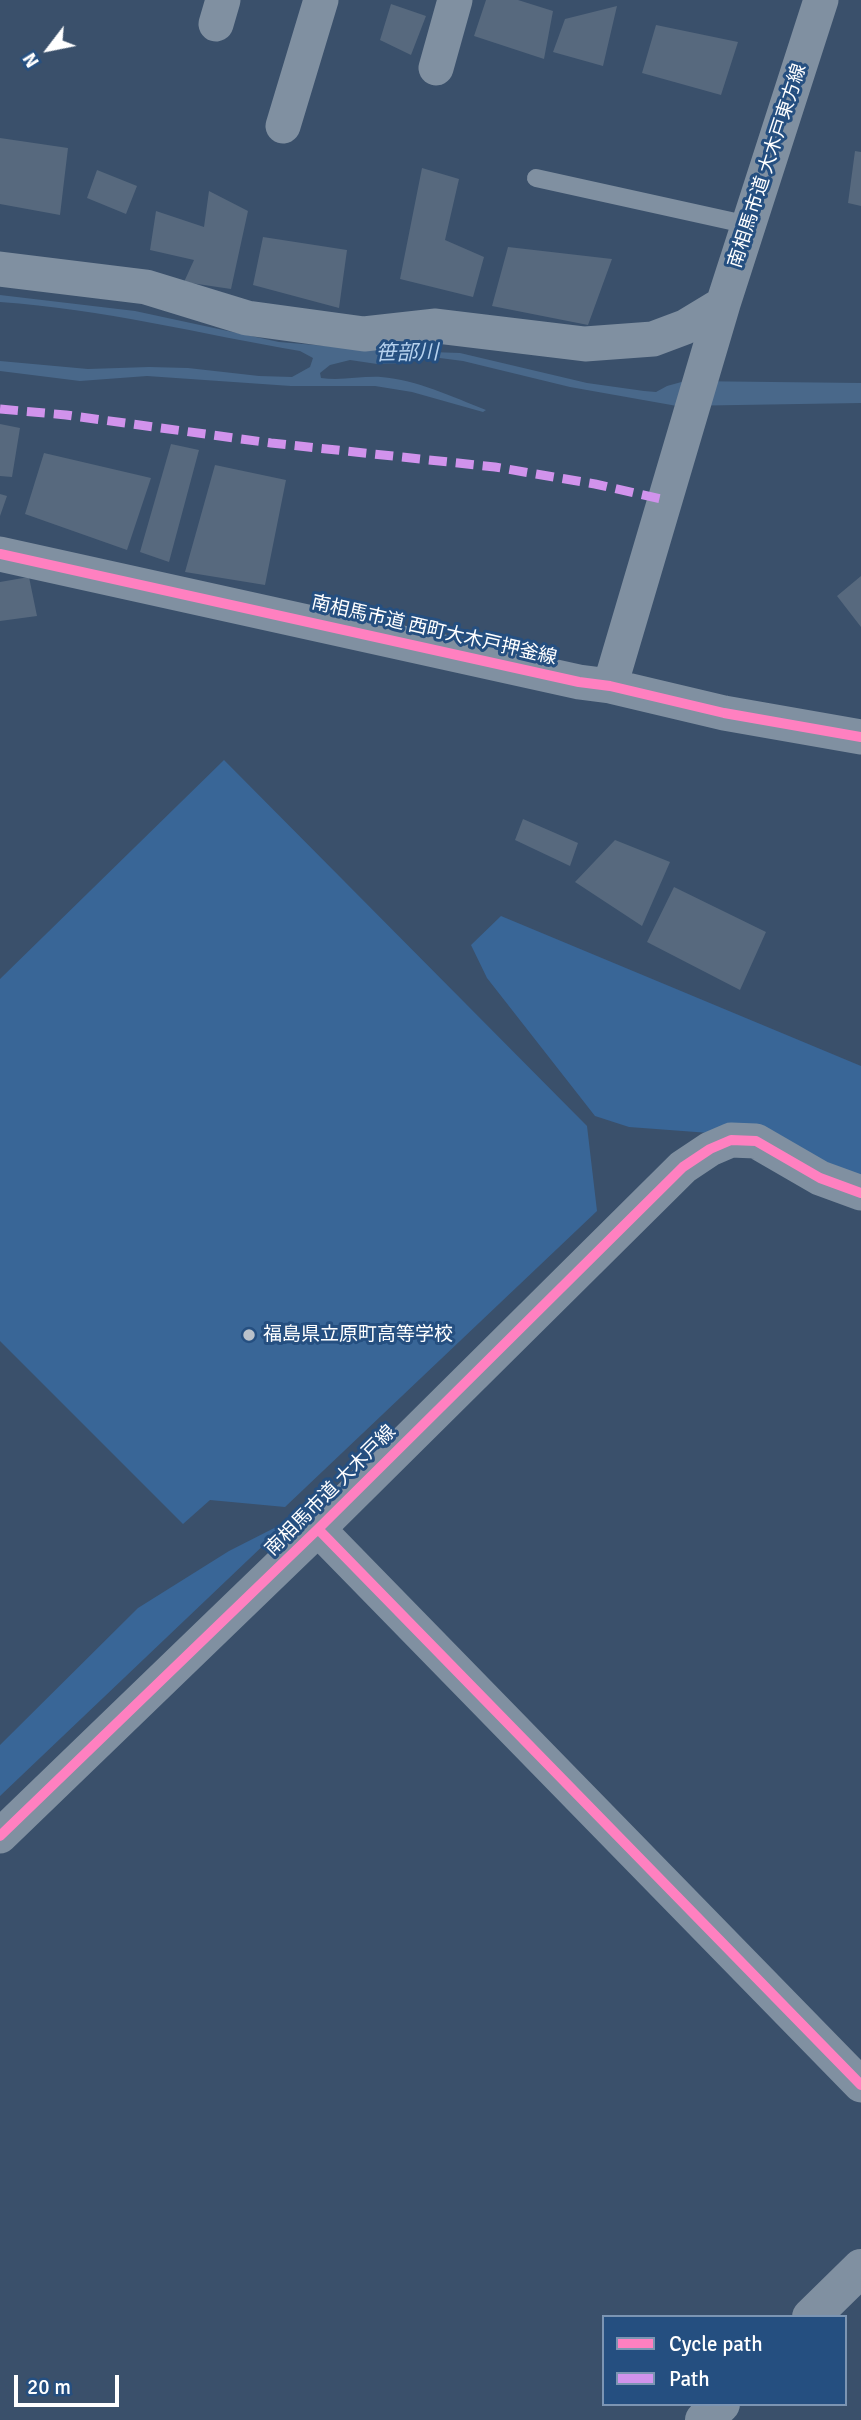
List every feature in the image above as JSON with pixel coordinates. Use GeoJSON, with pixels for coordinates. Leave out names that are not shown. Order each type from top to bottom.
{"type":"FeatureCollection","features":[{"type":"Feature","properties":{"kind":"street"},"geometry":{"type":"LineString","coordinates":[[283,126],[321,0]]}},
{"type":"Feature","properties":{"kind":"street"},"geometry":{"type":"LineString","coordinates":[[436,68],[455,0]]}},
{"type":"Feature","properties":{"kind":"street","name":"南相馬市道 大木戸東方線"},"geometry":{"type":"LineString","coordinates":[[610,686],[718,318],[821,0]]}},
{"type":"Feature","properties":{"kind":"street"},"geometry":{"type":"LineString","coordinates":[[0,269],[146,287],[247,318],[363,334],[436,326],[585,344],[653,339],[718,318]]}},
{"type":"Feature","properties":{"kind":"street","name":"南相馬市道 西町大木戸押釜線"},"geometry":{"type":"LineString","coordinates":[[0,554],[724,713],[861,737]]}},
{"type":"Feature","properties":{"kind":"street","name":"南相馬市道 大木戸線"},"geometry":{"type":"LineString","coordinates":[[0,1836],[318,1529],[683,1167],[710,1149],[731,1140],[756,1141],[820,1178],[861,1193]]}},
{"type":"Feature","properties":{"kind":"street"},"geometry":{"type":"LineString","coordinates":[[318,1529],[861,2085]]}},
{"type":"Feature","properties":{"kind":"street"},"geometry":{"type":"LineString","coordinates":[[813,2315],[861,2268]]}},
{"type":"Feature","properties":{"kind":"street"},"geometry":{"type":"LineString","coordinates":[[704,2420],[718,2406]]}},
{"type":"Feature","properties":{"kind":"lane"},"geometry":{"type":"LineString","coordinates":[[536,178],[749,225]]}},
{"type":"Feature","properties":{"kind":"shaded area","name":"福島県立原町高等学校"},"geometry":{"type":"Polygon","coordinates":[[[224,760],[587,1126],[597,1211],[285,1507],[210,1500],[183,1524],[0,1341],[0,979],[224,760]]]}},
{"type":"Feature","properties":{"kind":"shaded area"},"geometry":{"type":"Polygon","coordinates":[[[501,916],[861,1066],[861,1185],[763,1137],[629,1127],[595,1116],[487,978],[471,945],[501,916]]]}},
{"type":"Feature","properties":{"kind":"shaded area"},"geometry":{"type":"Polygon","coordinates":[[[290,1520],[0,1796],[0,1745],[138,1608],[229,1551],[290,1520]]]}},
{"type":"Feature","properties":{"kind":"water","name":"笹部川"},"geometry":{"type":"Polygon","coordinates":[[[0,295],[135,311],[279,342],[374,350],[460,353],[587,383],[644,391],[656,392],[685,381],[861,383],[861,403],[677,406],[570,387],[463,361],[432,357],[405,363],[377,364],[350,360],[330,365],[320,373],[321,378],[328,379],[381,377],[408,382],[486,410],[483,412],[412,392],[375,386],[291,386],[147,376],[80,381],[0,371],[0,361],[88,369],[188,368],[292,377],[310,367],[313,358],[300,351],[151,323],[76,310],[0,302],[0,295]]]}},
{"type":"Feature","properties":{"kind":"building"},"geometry":{"type":"Polygon","coordinates":[[[486,0],[518,0],[553,11],[544,59],[474,36],[486,0]]]}},
{"type":"Feature","properties":{"kind":"building"},"geometry":{"type":"Polygon","coordinates":[[[391,4],[426,16],[411,55],[380,40],[391,4]]]}},
{"type":"Feature","properties":{"kind":"building"},"geometry":{"type":"Polygon","coordinates":[[[617,6],[603,66],[553,52],[565,19],[617,6]]]}},
{"type":"Feature","properties":{"kind":"building"},"geometry":{"type":"Polygon","coordinates":[[[656,25],[738,42],[721,95],[642,73],[656,25]]]}},
{"type":"Feature","properties":{"kind":"building"},"geometry":{"type":"Polygon","coordinates":[[[0,138],[68,148],[60,215],[0,204],[0,138]]]}},
{"type":"Feature","properties":{"kind":"building"},"geometry":{"type":"Polygon","coordinates":[[[855,151],[861,152],[861,206],[848,203],[855,151]]]}},
{"type":"Feature","properties":{"kind":"building"},"geometry":{"type":"Polygon","coordinates":[[[422,168],[459,179],[445,240],[484,257],[473,297],[400,279],[422,168]]]}},
{"type":"Feature","properties":{"kind":"building"},"geometry":{"type":"Polygon","coordinates":[[[97,170],[137,186],[126,214],[87,198],[97,170]]]}},
{"type":"Feature","properties":{"kind":"building"},"geometry":{"type":"Polygon","coordinates":[[[209,191],[248,211],[231,289],[184,282],[194,260],[150,250],[156,211],[204,227],[209,191]]]}},
{"type":"Feature","properties":{"kind":"building"},"geometry":{"type":"Polygon","coordinates":[[[263,237],[347,250],[339,308],[253,285],[263,237]]]}},
{"type":"Feature","properties":{"kind":"building"},"geometry":{"type":"Polygon","coordinates":[[[508,247],[612,259],[588,325],[492,306],[508,247]]]}},
{"type":"Feature","properties":{"kind":"building"},"geometry":{"type":"Polygon","coordinates":[[[0,424],[20,428],[12,477],[0,476],[0,424]]]}},
{"type":"Feature","properties":{"kind":"building"},"geometry":{"type":"Polygon","coordinates":[[[171,444],[199,450],[169,562],[140,552],[171,444]]]}},
{"type":"Feature","properties":{"kind":"building"},"geometry":{"type":"Polygon","coordinates":[[[44,453],[151,478],[127,550],[25,514],[44,453]]]}},
{"type":"Feature","properties":{"kind":"building"},"geometry":{"type":"Polygon","coordinates":[[[215,465],[286,480],[265,585],[185,572],[215,465]]]}},
{"type":"Feature","properties":{"kind":"building"},"geometry":{"type":"Polygon","coordinates":[[[0,494],[7,496],[0,516],[0,494]]]}},
{"type":"Feature","properties":{"kind":"building"},"geometry":{"type":"Polygon","coordinates":[[[861,576],[861,627],[837,596],[861,576]]]}},
{"type":"Feature","properties":{"kind":"building"},"geometry":{"type":"Polygon","coordinates":[[[29,577],[37,616],[0,621],[0,582],[29,577]]]}},
{"type":"Feature","properties":{"kind":"building"},"geometry":{"type":"Polygon","coordinates":[[[523,819],[578,843],[570,866],[515,840],[523,819]]]}},
{"type":"Feature","properties":{"kind":"building"},"geometry":{"type":"Polygon","coordinates":[[[615,840],[670,862],[642,926],[575,882],[615,840]]]}},
{"type":"Feature","properties":{"kind":"building"},"geometry":{"type":"Polygon","coordinates":[[[674,887],[766,932],[740,990],[647,942],[674,887]]]}},
{"type":"Feature","properties":{"kind":"marked path"},"geometry":{"type":"LineString","coordinates":[[0,409],[66,415],[271,443],[495,467],[595,484],[665,500]]}},
{"type":"Feature","properties":{"kind":"cycle path"},"geometry":{"type":"LineString","coordinates":[[0,554],[724,713],[861,737]]}},
{"type":"Feature","properties":{"kind":"cycle path"},"geometry":{"type":"LineString","coordinates":[[0,1836],[318,1529],[683,1167],[710,1149],[731,1140],[756,1141],[820,1178],[861,1193]]}},
{"type":"Feature","properties":{"kind":"cycle path"},"geometry":{"type":"LineString","coordinates":[[318,1529],[861,2085]]}},
{"type":"Feature","properties":{"kind":"place","name":"福島県立原町高等学校"},"geometry":{"type":"Point","coordinates":[249,1335]}}]}
